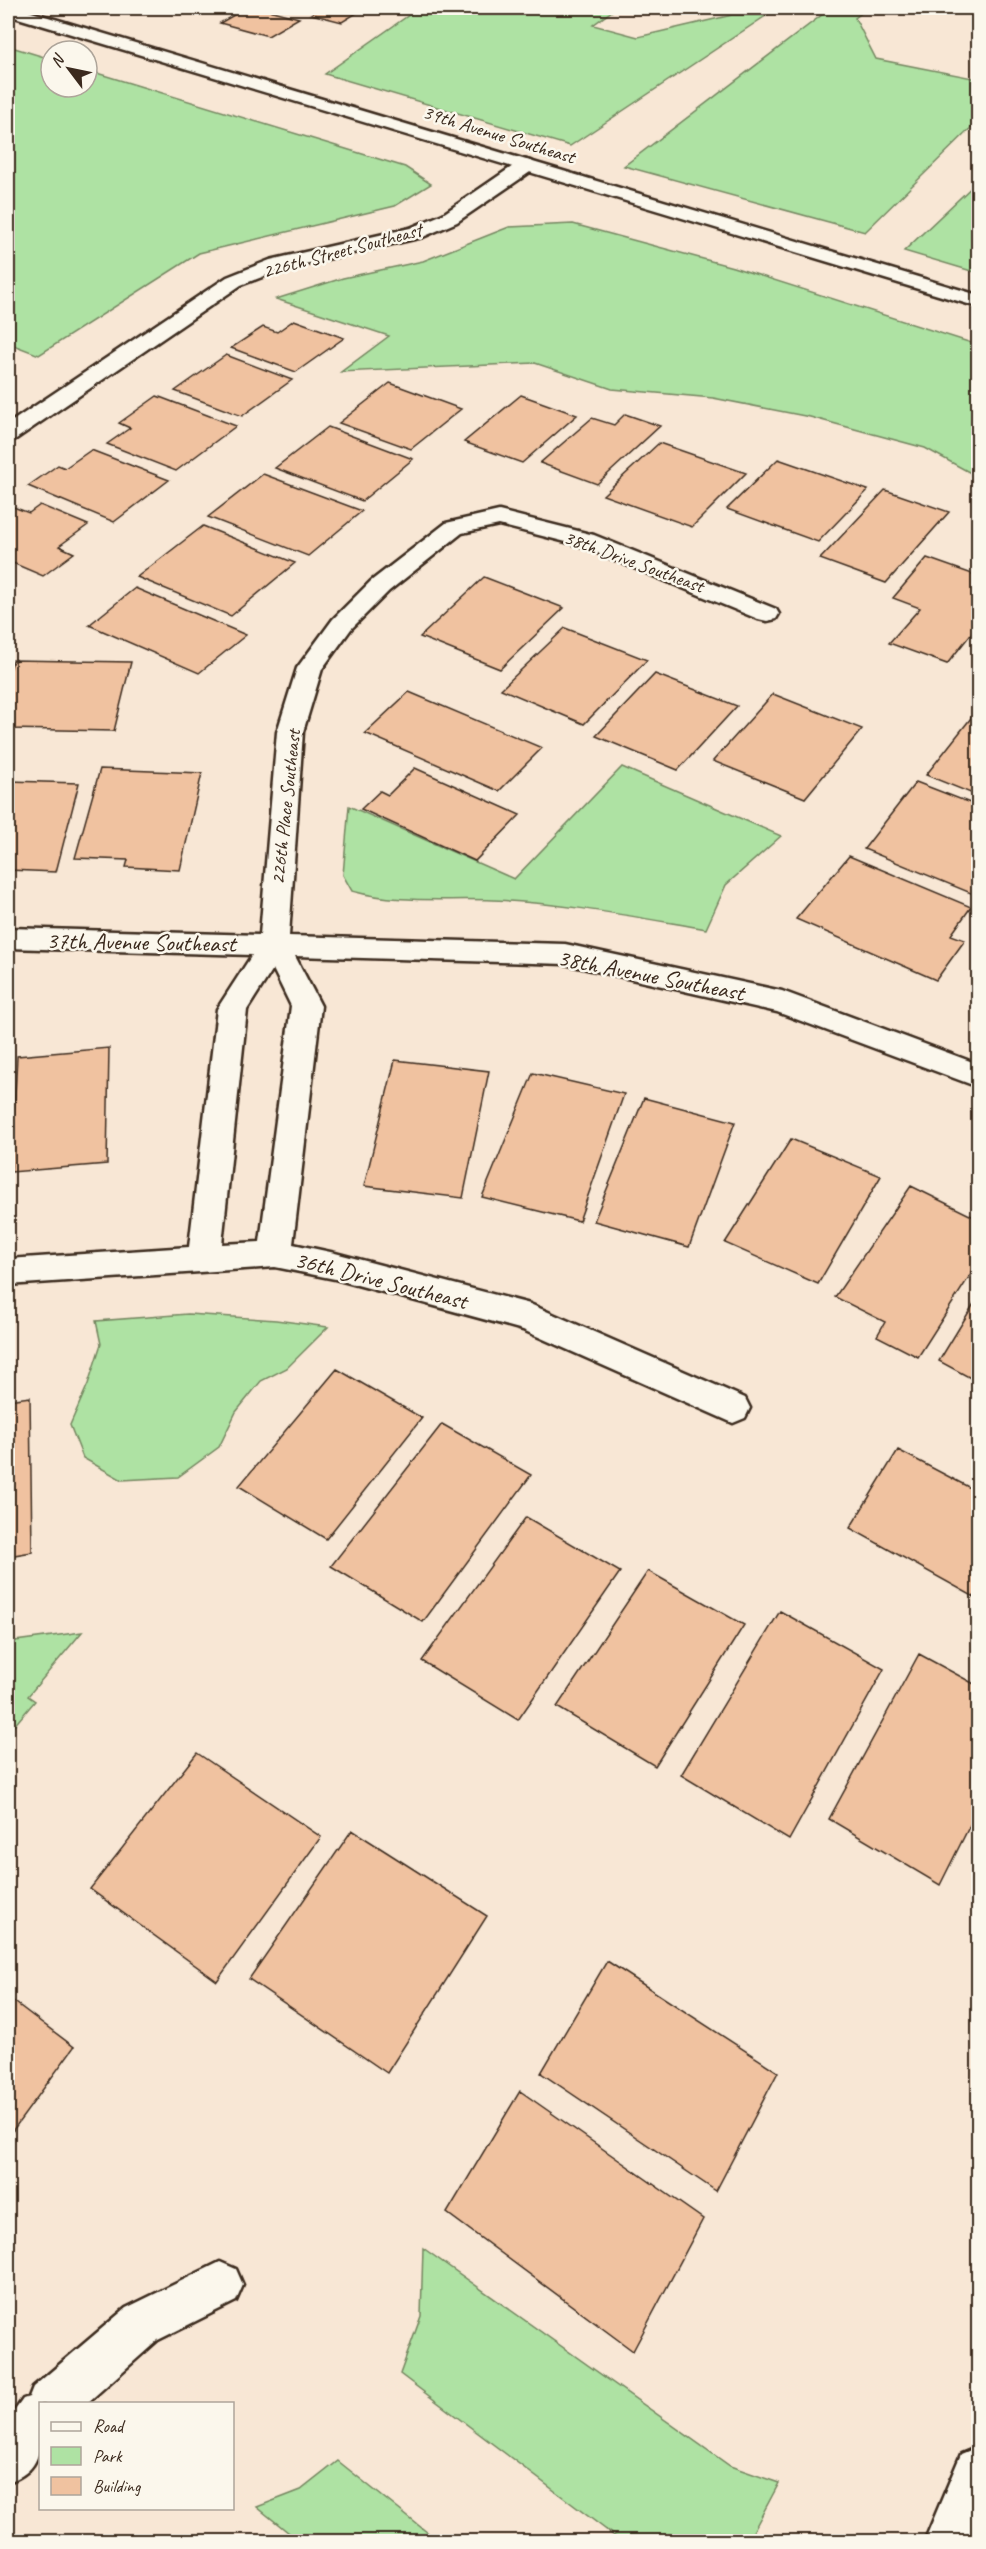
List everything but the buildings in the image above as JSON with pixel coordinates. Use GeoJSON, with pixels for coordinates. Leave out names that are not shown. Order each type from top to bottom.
{"type":"FeatureCollection","features":[{"type":"Feature","properties":{"kind":"street","name":"39th Avenue Southeast"},"geometry":{"type":"LineString","coordinates":[[8,10],[978,302]]}},
{"type":"Feature","properties":{"kind":"street","name":"226th Street Southeast"},"geometry":{"type":"LineString","coordinates":[[8,434],[234,281],[276,264],[416,233],[450,218],[526,166]]}},
{"type":"Feature","properties":{"kind":"street","name":"38th Drive Southeast"},"geometry":{"type":"LineString","coordinates":[[499,518],[586,540],[688,579],[767,614]]}},
{"type":"Feature","properties":{"kind":"street","name":"226th Place Southeast"},"geometry":{"type":"LineString","coordinates":[[275,1254],[306,1006],[274,944],[276,888],[290,732],[310,668],[342,624],[380,586],[454,528],[499,518]]}},
{"type":"Feature","properties":{"kind":"street","name":"37th Avenue Southeast"},"geometry":{"type":"LineString","coordinates":[[8,938],[274,944]]}},
{"type":"Feature","properties":{"kind":"street","name":"38th Avenue Southeast"},"geometry":{"type":"LineString","coordinates":[[274,944],[565,954],[782,1002],[978,1076]]}},
{"type":"Feature","properties":{"kind":"street"},"geometry":{"type":"LineString","coordinates":[[204,1259],[232,1009],[274,944]]}},
{"type":"Feature","properties":{"kind":"street","name":"36th Drive Southeast"},"geometry":{"type":"LineString","coordinates":[[8,1272],[275,1254],[335,1266],[531,1318],[733,1408]]}},
{"type":"Feature","properties":{"kind":"street"},"geometry":{"type":"LineString","coordinates":[[51,2402],[142,2324],[220,2285]]}},
{"type":"Feature","properties":{"kind":"street"},"geometry":{"type":"LineString","coordinates":[[8,2458],[39,2417]]}},
{"type":"Feature","properties":{"kind":"street"},"geometry":{"type":"LineString","coordinates":[[948,2541],[978,2471]]}},
{"type":"Feature","properties":{"kind":"green space"},"geometry":{"type":"Polygon","coordinates":[[[419,8],[616,8],[593,25],[638,37],[732,15],[767,15],[570,146],[325,74],[419,8]]]}},
{"type":"Feature","properties":{"kind":"green space"},"geometry":{"type":"Polygon","coordinates":[[[831,8],[868,8],[855,18],[876,59],[978,79],[978,121],[865,232],[624,166],[831,8]]]}},
{"type":"Feature","properties":{"kind":"green space"},"geometry":{"type":"Polygon","coordinates":[[[8,46],[39,55],[39,99],[99,99],[99,74],[405,167],[431,184],[395,206],[199,253],[39,355],[8,343],[8,46]]]}},
{"type":"Feature","properties":{"kind":"green space"},"geometry":{"type":"Polygon","coordinates":[[[978,181],[978,273],[904,251],[978,181]]]}},
{"type":"Feature","properties":{"kind":"green space"},"geometry":{"type":"Polygon","coordinates":[[[573,224],[733,267],[978,345],[978,477],[925,448],[810,417],[713,398],[612,389],[535,363],[341,372],[389,336],[276,299],[343,278],[423,261],[509,227],[573,224]]]}},
{"type":"Feature","properties":{"kind":"green space"},"geometry":{"type":"Polygon","coordinates":[[[622,767],[781,836],[726,885],[706,929],[547,904],[493,900],[387,898],[352,891],[343,875],[349,806],[514,879],[622,767]]]}},
{"type":"Feature","properties":{"kind":"green space"},"geometry":{"type":"Polygon","coordinates":[[[188,1314],[276,1320],[328,1327],[287,1368],[261,1381],[236,1412],[219,1447],[178,1477],[122,1480],[83,1458],[70,1425],[88,1384],[101,1344],[96,1321],[188,1314]]]}},
{"type":"Feature","properties":{"kind":"green space"},"geometry":{"type":"Polygon","coordinates":[[[82,1632],[28,1696],[35,1701],[8,1733],[8,1642],[82,1632]]]}},
{"type":"Feature","properties":{"kind":"green space"},"geometry":{"type":"Polygon","coordinates":[[[423,2248],[730,2466],[779,2483],[748,2541],[621,2541],[400,2374],[421,2316],[423,2248]]]}},
{"type":"Feature","properties":{"kind":"green space"},"geometry":{"type":"Polygon","coordinates":[[[338,2461],[438,2541],[299,2541],[257,2507],[301,2490],[338,2461]]]}}]}
